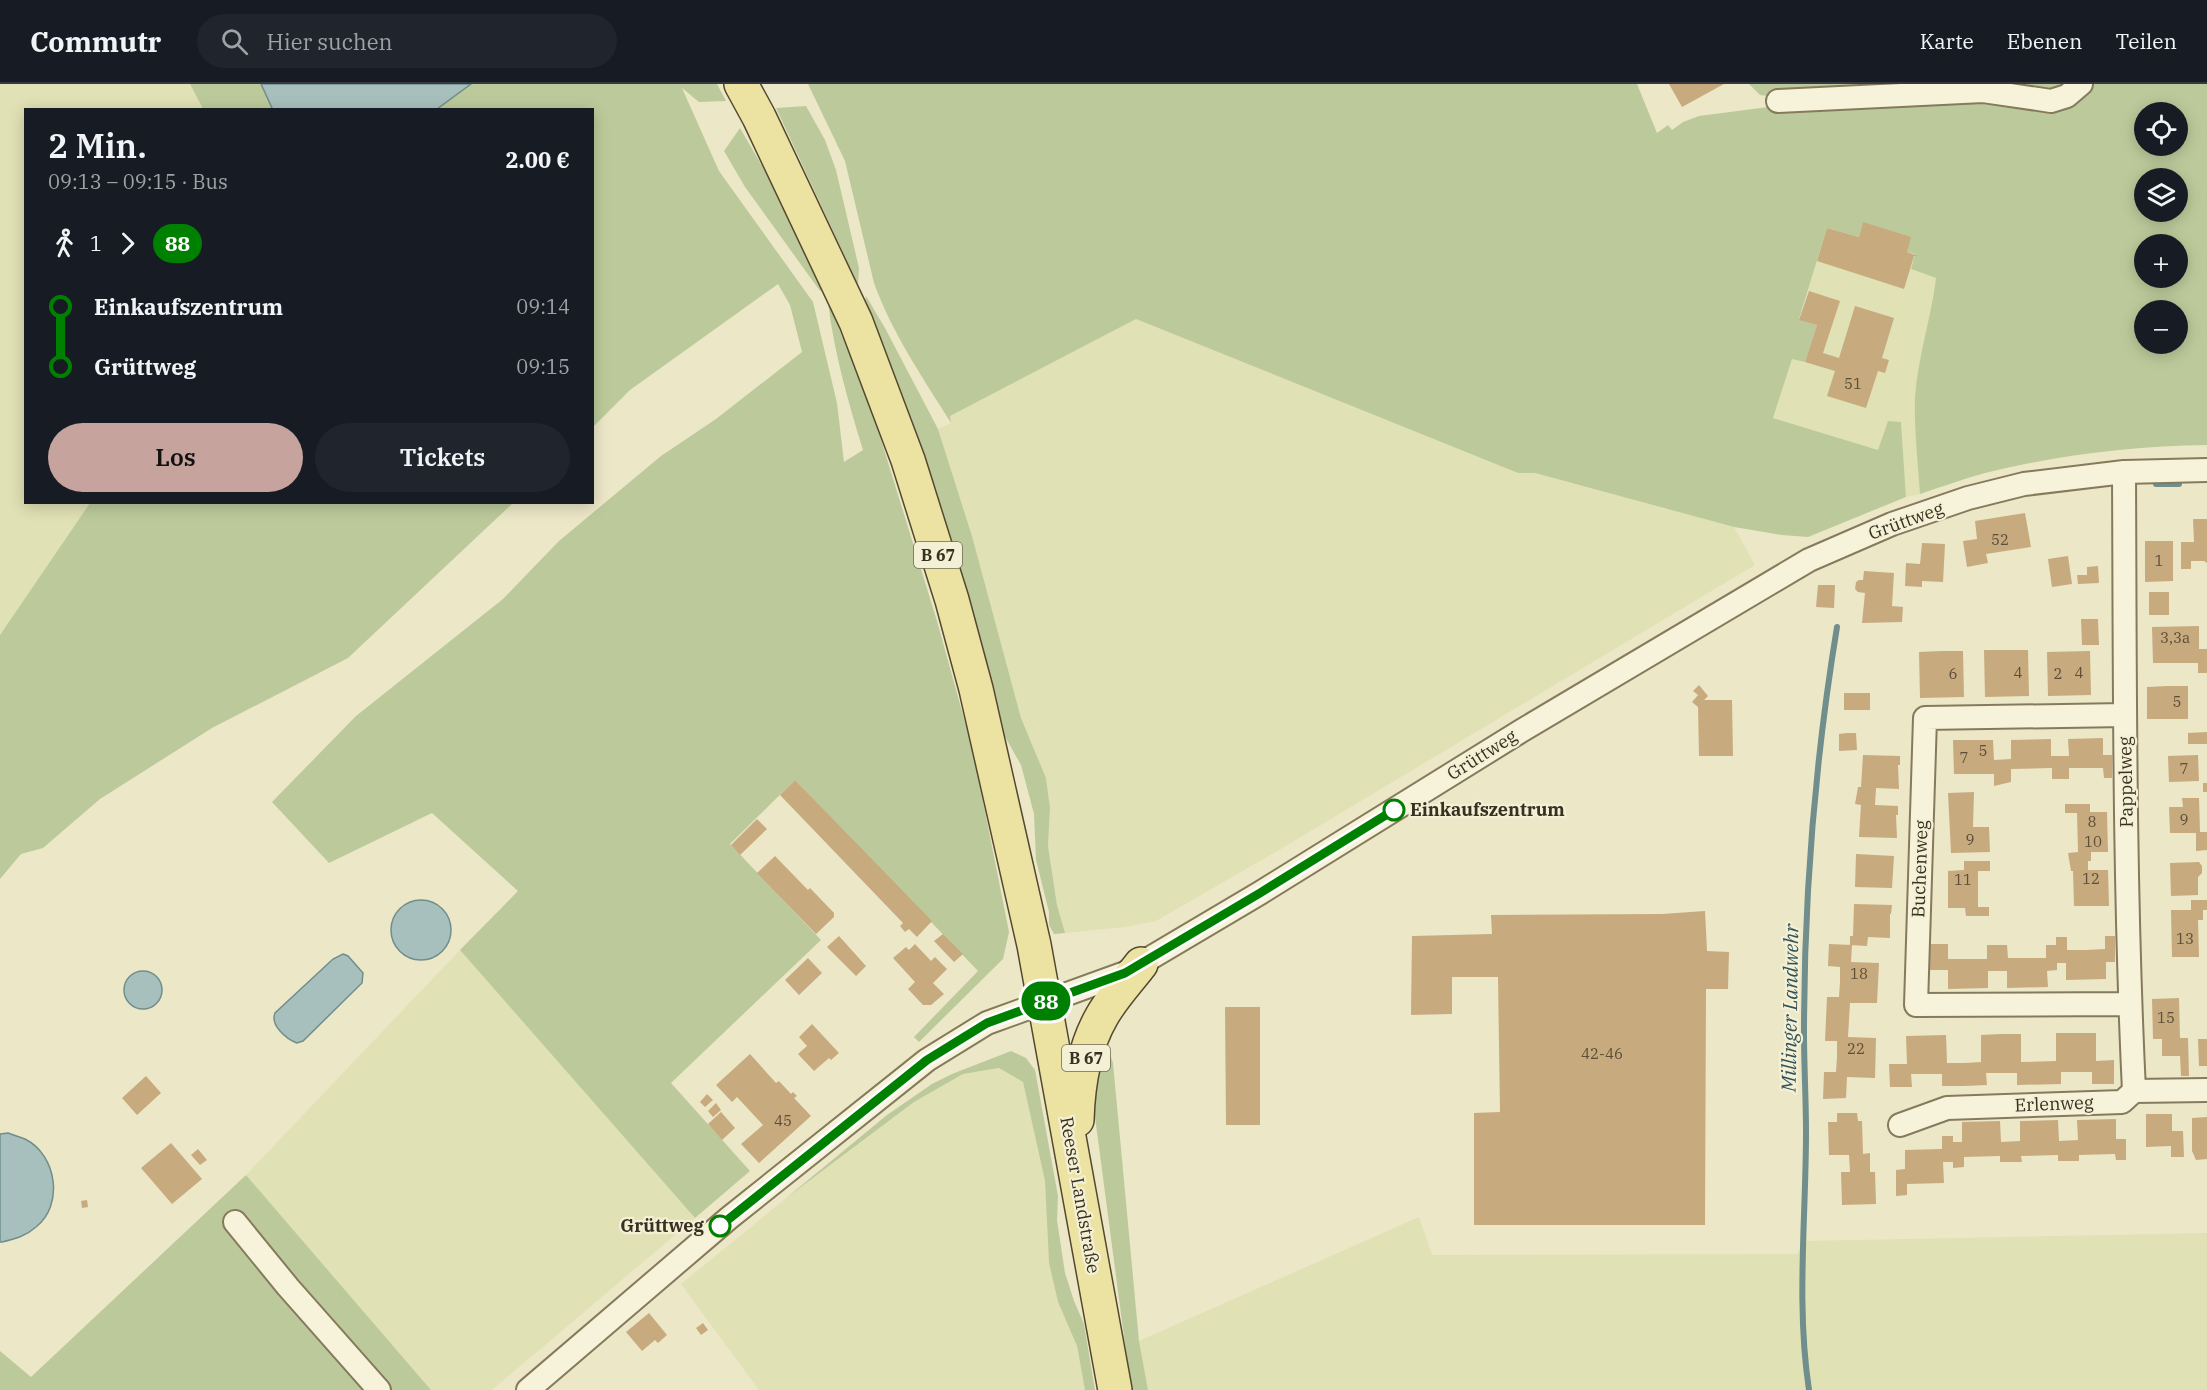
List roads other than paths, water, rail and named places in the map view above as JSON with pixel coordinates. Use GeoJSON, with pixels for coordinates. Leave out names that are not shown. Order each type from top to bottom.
{"type":"FeatureCollection","features":[{"type":"Feature","properties":{"kind":"main road","name":"B 67"},"geometry":{"type":"LineString","coordinates":[[748,97],[856,322],[908,460],[932,534],[976,689],[1045,1001]]}},
{"type":"Feature","properties":{"kind":"main road","name":"B 67"},"geometry":{"type":"LineString","coordinates":[[1075,1166],[1078,1097],[1088,1047],[1102,1016],[1141,964]]}},
{"type":"Feature","properties":{"kind":"main road","name":"Reeser Landstraße"},"geometry":{"type":"LineString","coordinates":[[1045,1001],[1115,1390]]}},
{"type":"Feature","properties":{"kind":"street"},"geometry":{"type":"LineString","coordinates":[[1778,101],[1983,91],[2051,101],[2067,96],[2081,84]]}},
{"type":"Feature","properties":{"kind":"street","name":"Grüttweg"},"geometry":{"type":"LineString","coordinates":[[528,1390],[734,1214],[927,1060],[987,1023],[1125,973],[1141,964],[1521,731],[1809,560],[1892,524],[1968,498],[2024,484],[2124,472],[2207,470]]}},
{"type":"Feature","properties":{"kind":"street","name":"Pappelweg"},"geometry":{"type":"LineString","coordinates":[[2124,472],[2125,715],[2130,1004],[2134,1091]]}},
{"type":"Feature","properties":{"kind":"street","name":"Buchenweg"},"geometry":{"type":"LineString","coordinates":[[2125,715],[1925,718],[1916,1005],[2130,1004]]}},
{"type":"Feature","properties":{"kind":"street","name":"Erlenweg"},"geometry":{"type":"LineString","coordinates":[[1900,1125],[1947,1107],[2122,1102],[2134,1091],[2207,1090]]}},
{"type":"Feature","properties":{"kind":"street"},"geometry":{"type":"LineString","coordinates":[[235,1222],[288,1287],[379,1390]]}},
{"type":"Feature","properties":{"kind":"water"},"geometry":{"type":"Polygon","coordinates":[[[261,84],[471,84],[438,108],[272,108],[261,84]]]}},
{"type":"Feature","properties":{"kind":"water"},"geometry":{"type":"Polygon","coordinates":[[[421,900],[438,905],[446,913],[451,930],[446,947],[438,955],[421,960],[404,955],[396,947],[391,930],[396,913],[404,905],[421,900]]]}},
{"type":"Feature","properties":{"kind":"water"},"geometry":{"type":"Polygon","coordinates":[[[343,954],[348,956],[363,973],[362,983],[303,1041],[297,1043],[288,1038],[277,1027],[275,1013],[333,959],[343,954]]]}},
{"type":"Feature","properties":{"kind":"water"},"geometry":{"type":"Polygon","coordinates":[[[143,971],[156,977],[162,990],[156,1003],[143,1009],[130,1003],[124,990],[130,977],[143,971]]]}},
{"type":"Feature","properties":{"kind":"water"},"geometry":{"type":"Polygon","coordinates":[[[8,1133],[36,1146],[44,1156],[50,1168],[53,1194],[51,1206],[45,1218],[36,1227],[20,1237],[0,1242],[0,1134],[8,1133]]]}},
{"type":"Feature","properties":{"kind":"waterway"},"geometry":{"type":"LineString","coordinates":[[2156,484],[2179,484]]}},
{"type":"Feature","properties":{"kind":"waterway","name":"Millinger Landwehr"},"geometry":{"type":"LineString","coordinates":[[1809,1390],[1802,1294],[1806,1132],[1804,1033],[1806,931],[1817,778],[1837,627]]}},
{"type":"Feature","properties":{"kind":"place","name":"Einkaufszentrum"},"geometry":{"type":"Point","coordinates":[1394,810]}},
{"type":"Feature","properties":{"kind":"place","name":"Grüttweg"},"geometry":{"type":"Point","coordinates":[720,1226]}}]}
